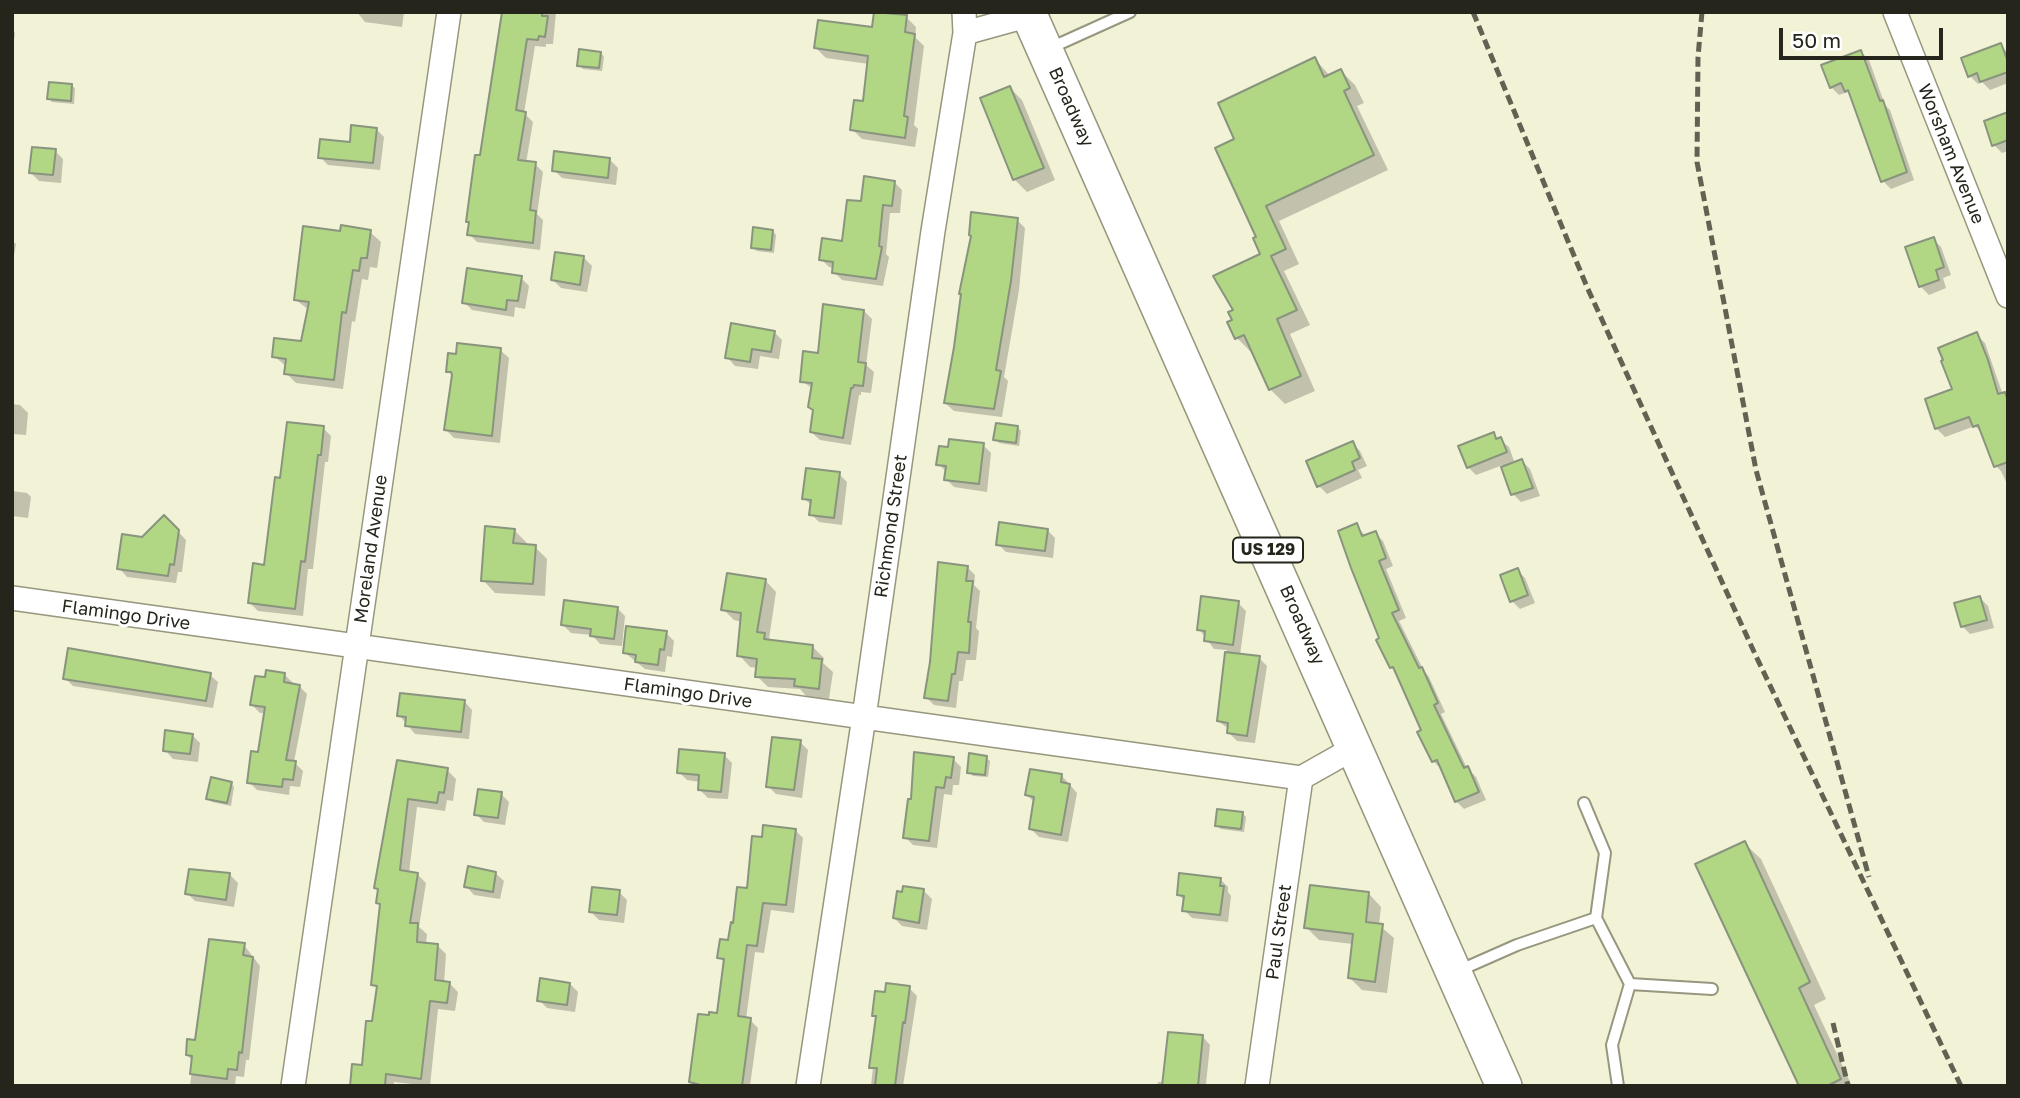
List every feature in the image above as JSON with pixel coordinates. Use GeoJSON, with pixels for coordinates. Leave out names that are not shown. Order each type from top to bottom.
{"type":"FeatureCollection","features":[{"type":"Feature","properties":{"kind":"main road","name":"Broadway"},"geometry":{"type":"LineString","coordinates":[[1029,14],[1504,1086]]}},
{"type":"Feature","properties":{"kind":"street","name":"Moreland Avenue"},"geometry":{"type":"LineString","coordinates":[[293,1086],[449,12]]}},
{"type":"Feature","properties":{"kind":"street","name":"Worsham Avenue"},"geometry":{"type":"LineString","coordinates":[[1895,12],[2008,296]]}},
{"type":"Feature","properties":{"kind":"street","name":"Richmond Street"},"geometry":{"type":"LineString","coordinates":[[808,1086],[964,22],[1029,14]]}},
{"type":"Feature","properties":{"kind":"street","name":"Flamingo Drive"},"geometry":{"type":"LineString","coordinates":[[12,598],[1301,778]]}},
{"type":"Feature","properties":{"kind":"street"},"geometry":{"type":"LineString","coordinates":[[1301,778],[1356,747]]}},
{"type":"Feature","properties":{"kind":"street","name":"Paul Street"},"geometry":{"type":"LineString","coordinates":[[1257,1086],[1301,778]]}},
{"type":"Feature","properties":{"kind":"lane"},"geometry":{"type":"LineString","coordinates":[[1045,50],[1130,12]]}},
{"type":"Feature","properties":{"kind":"lane"},"geometry":{"type":"LineString","coordinates":[[1584,803],[1605,853],[1595,918],[1630,984],[1612,1045],[1618,1086]]}},
{"type":"Feature","properties":{"kind":"lane"},"geometry":{"type":"LineString","coordinates":[[1455,972],[1517,945],[1595,918]]}},
{"type":"Feature","properties":{"kind":"lane"},"geometry":{"type":"LineString","coordinates":[[1630,984],[1712,989]]}},
{"type":"Feature","properties":{"kind":"building"},"geometry":{"type":"Polygon","coordinates":[[[502,12],[542,12],[542,16],[548,16],[545,37],[539,36],[538,40],[527,39],[516,110],[526,112],[518,160],[536,162],[530,210],[536,211],[533,243],[467,235],[469,222],[466,222],[475,155],[480,155],[502,12]]]}},
{"type":"Feature","properties":{"kind":"building"},"geometry":{"type":"Polygon","coordinates":[[[874,12],[907,15],[905,32],[915,34],[904,116],[908,117],[905,138],[850,130],[854,100],[863,101],[868,56],[814,48],[818,20],[872,27],[874,12]]]}},
{"type":"Feature","properties":{"kind":"building"},"geometry":{"type":"Polygon","coordinates":[[[2001,43],[2008,62],[2008,72],[1980,82],[1977,73],[1968,77],[1961,58],[2001,43]]]}},
{"type":"Feature","properties":{"kind":"building"},"geometry":{"type":"Polygon","coordinates":[[[579,49],[601,52],[599,68],[577,66],[579,49]]]}},
{"type":"Feature","properties":{"kind":"building"},"geometry":{"type":"Polygon","coordinates":[[[1861,50],[1880,101],[1883,100],[1907,172],[1881,182],[1848,90],[1845,92],[1841,83],[1830,88],[1821,65],[1861,50]]]}},
{"type":"Feature","properties":{"kind":"building"},"geometry":{"type":"Polygon","coordinates":[[[1315,57],[1324,77],[1341,69],[1350,88],[1344,91],[1374,155],[1266,206],[1286,249],[1271,256],[1297,310],[1277,319],[1301,376],[1269,390],[1244,335],[1235,339],[1227,322],[1232,320],[1228,312],[1233,310],[1213,276],[1260,254],[1253,238],[1256,237],[1215,148],[1234,139],[1218,103],[1315,57]]]}},
{"type":"Feature","properties":{"kind":"building"},"geometry":{"type":"Polygon","coordinates":[[[49,82],[72,84],[71,101],[47,99],[49,82]]]}},
{"type":"Feature","properties":{"kind":"building"},"geometry":{"type":"Polygon","coordinates":[[[1010,86],[1044,168],[1013,180],[980,98],[1010,86]]]}},
{"type":"Feature","properties":{"kind":"building"},"geometry":{"type":"Polygon","coordinates":[[[2008,112],[2008,140],[1992,146],[1984,121],[2008,112]]]}},
{"type":"Feature","properties":{"kind":"building"},"geometry":{"type":"Polygon","coordinates":[[[351,125],[377,128],[373,163],[318,158],[320,139],[350,142],[351,125]]]}},
{"type":"Feature","properties":{"kind":"building"},"geometry":{"type":"Polygon","coordinates":[[[32,147],[56,149],[53,175],[29,173],[32,147]]]}},
{"type":"Feature","properties":{"kind":"building"},"geometry":{"type":"Polygon","coordinates":[[[554,151],[610,158],[608,178],[552,171],[554,151]]]}},
{"type":"Feature","properties":{"kind":"building"},"geometry":{"type":"Polygon","coordinates":[[[864,176],[895,181],[892,206],[883,205],[879,246],[882,247],[876,279],[832,273],[833,262],[819,260],[822,238],[842,241],[847,200],[861,201],[864,176]]]}},
{"type":"Feature","properties":{"kind":"building"},"geometry":{"type":"Polygon","coordinates":[[[971,212],[1018,218],[996,370],[1001,371],[994,409],[944,403],[954,347],[959,294],[971,236],[971,212]]]}},
{"type":"Feature","properties":{"kind":"building"},"geometry":{"type":"Polygon","coordinates":[[[341,225],[371,230],[367,258],[361,258],[359,271],[353,270],[346,313],[342,312],[334,380],[284,374],[286,359],[272,357],[274,338],[301,341],[309,302],[294,300],[303,226],[340,231],[341,225]]]}},
{"type":"Feature","properties":{"kind":"building"},"geometry":{"type":"Polygon","coordinates":[[[753,227],[773,230],[771,250],[751,248],[753,227]]]}},
{"type":"Feature","properties":{"kind":"building"},"geometry":{"type":"Polygon","coordinates":[[[1934,237],[1944,267],[1936,270],[1939,280],[1919,287],[1905,247],[1934,237]]]}},
{"type":"Feature","properties":{"kind":"building"},"geometry":{"type":"Polygon","coordinates":[[[555,252],[584,256],[580,285],[551,280],[555,252]]]}},
{"type":"Feature","properties":{"kind":"building"},"geometry":{"type":"Polygon","coordinates":[[[467,268],[522,276],[518,301],[507,300],[506,310],[462,303],[467,268]]]}},
{"type":"Feature","properties":{"kind":"building"},"geometry":{"type":"Polygon","coordinates":[[[823,304],[864,310],[858,362],[866,363],[863,386],[854,385],[851,388],[843,438],[810,432],[813,410],[808,407],[812,383],[800,382],[803,351],[818,353],[823,304]]]}},
{"type":"Feature","properties":{"kind":"building"},"geometry":{"type":"Polygon","coordinates":[[[731,323],[775,331],[771,352],[752,349],[750,362],[725,358],[731,323]]]}},
{"type":"Feature","properties":{"kind":"building"},"geometry":{"type":"Polygon","coordinates":[[[1977,332],[1998,394],[2005,392],[2008,401],[2008,462],[1994,467],[1978,425],[1973,427],[1969,417],[1935,429],[1925,399],[1952,389],[1938,348],[1977,332]]]}},
{"type":"Feature","properties":{"kind":"building"},"geometry":{"type":"Polygon","coordinates":[[[457,343],[501,348],[492,436],[444,430],[452,375],[451,372],[446,372],[448,353],[456,354],[457,343]]]}},
{"type":"Feature","properties":{"kind":"building"},"geometry":{"type":"Polygon","coordinates":[[[287,422],[324,426],[305,562],[301,561],[295,609],[248,603],[253,563],[264,565],[275,477],[280,478],[287,422]]]}},
{"type":"Feature","properties":{"kind":"building"},"geometry":{"type":"Polygon","coordinates":[[[996,423],[1018,426],[1016,443],[993,440],[996,423]]]}},
{"type":"Feature","properties":{"kind":"building"},"geometry":{"type":"Polygon","coordinates":[[[1494,432],[1496,439],[1501,437],[1507,452],[1467,468],[1458,446],[1494,432]]]}},
{"type":"Feature","properties":{"kind":"building"},"geometry":{"type":"Polygon","coordinates":[[[949,439],[984,443],[979,484],[944,480],[946,466],[936,465],[939,446],[948,447],[949,439]]]}},
{"type":"Feature","properties":{"kind":"building"},"geometry":{"type":"Polygon","coordinates":[[[1353,441],[1360,458],[1352,462],[1355,470],[1317,487],[1306,461],[1353,441]]]}},
{"type":"Feature","properties":{"kind":"building"},"geometry":{"type":"Polygon","coordinates":[[[1522,459],[1533,488],[1511,495],[1501,467],[1522,459]]]}},
{"type":"Feature","properties":{"kind":"building"},"geometry":{"type":"Polygon","coordinates":[[[806,468],[840,472],[834,518],[809,515],[811,500],[802,499],[806,468]]]}},
{"type":"Feature","properties":{"kind":"building"},"geometry":{"type":"Polygon","coordinates":[[[164,515],[179,530],[174,565],[170,564],[168,576],[117,569],[122,534],[142,537],[164,515]]]}},
{"type":"Feature","properties":{"kind":"building"},"geometry":{"type":"Polygon","coordinates":[[[999,522],[1048,529],[1045,551],[996,545],[999,522]]]}},
{"type":"Feature","properties":{"kind":"building"},"geometry":{"type":"Polygon","coordinates":[[[1357,523],[1362,536],[1376,531],[1386,558],[1379,561],[1399,610],[1392,613],[1419,668],[1422,667],[1438,703],[1434,705],[1464,768],[1468,766],[1479,792],[1455,802],[1437,760],[1432,762],[1417,732],[1421,730],[1393,667],[1390,668],[1376,640],[1379,638],[1338,531],[1357,523]]]}},
{"type":"Feature","properties":{"kind":"building"},"geometry":{"type":"Polygon","coordinates":[[[485,526],[515,529],[513,543],[536,545],[533,584],[481,581],[485,526]]]}},
{"type":"Feature","properties":{"kind":"building"},"geometry":{"type":"Polygon","coordinates":[[[938,562],[968,566],[966,581],[973,581],[968,622],[971,622],[969,653],[958,652],[948,701],[924,698],[930,662],[938,562]]]}},
{"type":"Feature","properties":{"kind":"building"},"geometry":{"type":"Polygon","coordinates":[[[1518,568],[1528,595],[1510,602],[1500,575],[1518,568]]]}},
{"type":"Feature","properties":{"kind":"building"},"geometry":{"type":"Polygon","coordinates":[[[727,573],[766,579],[757,632],[765,633],[764,639],[813,645],[812,658],[822,659],[819,689],[794,686],[795,679],[755,677],[757,659],[737,656],[741,613],[721,610],[727,573]]]}},
{"type":"Feature","properties":{"kind":"building"},"geometry":{"type":"Polygon","coordinates":[[[1201,596],[1239,601],[1233,645],[1204,641],[1205,631],[1197,630],[1201,596]]]}},
{"type":"Feature","properties":{"kind":"building"},"geometry":{"type":"Polygon","coordinates":[[[1980,596],[1987,620],[1961,627],[1954,603],[1980,596]]]}},
{"type":"Feature","properties":{"kind":"building"},"geometry":{"type":"Polygon","coordinates":[[[564,600],[618,607],[614,639],[590,636],[591,629],[561,625],[564,600]]]}},
{"type":"Feature","properties":{"kind":"building"},"geometry":{"type":"Polygon","coordinates":[[[626,626],[667,631],[664,650],[660,649],[658,665],[635,662],[636,655],[623,653],[626,626]]]}},
{"type":"Feature","properties":{"kind":"building"},"geometry":{"type":"Polygon","coordinates":[[[68,648],[211,673],[206,701],[63,679],[68,648]]]}},
{"type":"Feature","properties":{"kind":"building"},"geometry":{"type":"Polygon","coordinates":[[[1225,652],[1260,656],[1247,736],[1227,733],[1228,723],[1217,721],[1225,652]]]}},
{"type":"Feature","properties":{"kind":"building"},"geometry":{"type":"Polygon","coordinates":[[[266,670],[285,673],[284,682],[300,685],[286,760],[296,761],[293,780],[283,779],[282,787],[247,783],[251,751],[258,752],[265,707],[250,705],[255,676],[265,677],[266,670]]]}},
{"type":"Feature","properties":{"kind":"building"},"geometry":{"type":"Polygon","coordinates":[[[400,693],[465,700],[461,732],[405,726],[406,717],[397,716],[400,693]]]}},
{"type":"Feature","properties":{"kind":"building"},"geometry":{"type":"Polygon","coordinates":[[[165,730],[193,734],[190,754],[163,751],[165,730]]]}},
{"type":"Feature","properties":{"kind":"building"},"geometry":{"type":"Polygon","coordinates":[[[772,737],[801,740],[794,790],[766,787],[772,737]]]}},
{"type":"Feature","properties":{"kind":"building"},"geometry":{"type":"Polygon","coordinates":[[[679,749],[725,753],[721,792],[698,790],[699,775],[677,773],[679,749]]]}},
{"type":"Feature","properties":{"kind":"building"},"geometry":{"type":"Polygon","coordinates":[[[914,752],[954,757],[951,778],[946,777],[944,788],[936,787],[929,841],[903,838],[908,799],[911,799],[914,752]]]}},
{"type":"Feature","properties":{"kind":"building"},"geometry":{"type":"Polygon","coordinates":[[[969,753],[987,756],[985,775],[967,773],[969,753]]]}},
{"type":"Feature","properties":{"kind":"building"},"geometry":{"type":"Polygon","coordinates":[[[397,760],[448,768],[444,793],[439,792],[437,803],[408,799],[400,870],[418,873],[410,923],[418,923],[417,942],[438,944],[435,980],[450,982],[447,1003],[430,1001],[421,1079],[386,1074],[385,1086],[350,1086],[352,1064],[362,1065],[366,1021],[372,1021],[377,986],[371,985],[380,904],[376,903],[378,889],[374,888],[397,760]]]}},
{"type":"Feature","properties":{"kind":"building"},"geometry":{"type":"Polygon","coordinates":[[[1030,769],[1062,774],[1061,782],[1070,784],[1061,835],[1029,829],[1034,797],[1025,795],[1030,769]]]}},
{"type":"Feature","properties":{"kind":"building"},"geometry":{"type":"Polygon","coordinates":[[[211,777],[232,782],[227,803],[206,799],[211,777]]]}},
{"type":"Feature","properties":{"kind":"building"},"geometry":{"type":"Polygon","coordinates":[[[478,789],[502,792],[498,818],[474,815],[478,789]]]}},
{"type":"Feature","properties":{"kind":"building"},"geometry":{"type":"Polygon","coordinates":[[[1217,809],[1243,812],[1241,829],[1215,826],[1217,809]]]}},
{"type":"Feature","properties":{"kind":"building"},"geometry":{"type":"Polygon","coordinates":[[[763,825],[796,829],[786,905],[763,903],[757,946],[747,945],[738,1016],[751,1018],[742,1086],[704,1086],[689,1082],[698,1014],[717,1013],[724,959],[717,958],[720,939],[728,940],[737,887],[747,888],[752,836],[762,837],[763,825]]]}},
{"type":"Feature","properties":{"kind":"building"},"geometry":{"type":"Polygon","coordinates":[[[1745,841],[1810,982],[1799,988],[1841,1079],[1827,1086],[1799,1086],[1695,864],[1745,841]]]}},
{"type":"Feature","properties":{"kind":"building"},"geometry":{"type":"Polygon","coordinates":[[[468,866],[496,872],[493,892],[464,887],[468,866]]]}},
{"type":"Feature","properties":{"kind":"building"},"geometry":{"type":"Polygon","coordinates":[[[189,869],[230,873],[226,900],[185,894],[189,869]]]}},
{"type":"Feature","properties":{"kind":"building"},"geometry":{"type":"Polygon","coordinates":[[[1179,873],[1221,878],[1220,886],[1224,886],[1220,915],[1182,911],[1184,896],[1177,895],[1179,873]]]}},
{"type":"Feature","properties":{"kind":"building"},"geometry":{"type":"Polygon","coordinates":[[[1310,885],[1369,892],[1366,922],[1383,924],[1375,982],[1348,978],[1353,934],[1304,928],[1310,885]]]}},
{"type":"Feature","properties":{"kind":"building"},"geometry":{"type":"Polygon","coordinates":[[[903,886],[924,889],[919,923],[893,918],[897,891],[902,892],[903,886]]]}},
{"type":"Feature","properties":{"kind":"building"},"geometry":{"type":"Polygon","coordinates":[[[592,887],[620,890],[617,915],[589,912],[592,887]]]}},
{"type":"Feature","properties":{"kind":"building"},"geometry":{"type":"Polygon","coordinates":[[[209,939],[245,943],[243,955],[253,957],[242,1053],[239,1052],[237,1070],[228,1069],[227,1079],[190,1074],[192,1056],[186,1055],[187,1039],[195,1040],[209,939]]]}},
{"type":"Feature","properties":{"kind":"building"},"geometry":{"type":"Polygon","coordinates":[[[540,978],[570,983],[567,1005],[537,1001],[540,978]]]}},
{"type":"Feature","properties":{"kind":"building"},"geometry":{"type":"Polygon","coordinates":[[[886,983],[910,986],[895,1086],[875,1086],[877,1068],[869,1068],[876,1016],[872,1016],[875,991],[885,992],[886,983]]]}},
{"type":"Feature","properties":{"kind":"building"},"geometry":{"type":"Polygon","coordinates":[[[1168,1032],[1203,1035],[1198,1086],[1162,1086],[1168,1032]]]}},
{"type":"Feature","properties":{"kind":"railway"},"geometry":{"type":"LineString","coordinates":[[1473,12],[1587,287],[1755,654],[1961,1086]]}},
{"type":"Feature","properties":{"kind":"railway"},"geometry":{"type":"LineString","coordinates":[[1702,12],[1698,57],[1697,162],[1756,470],[1869,877]]}},
{"type":"Feature","properties":{"kind":"railway"},"geometry":{"type":"LineString","coordinates":[[1833,1023],[1848,1086]]}}]}
